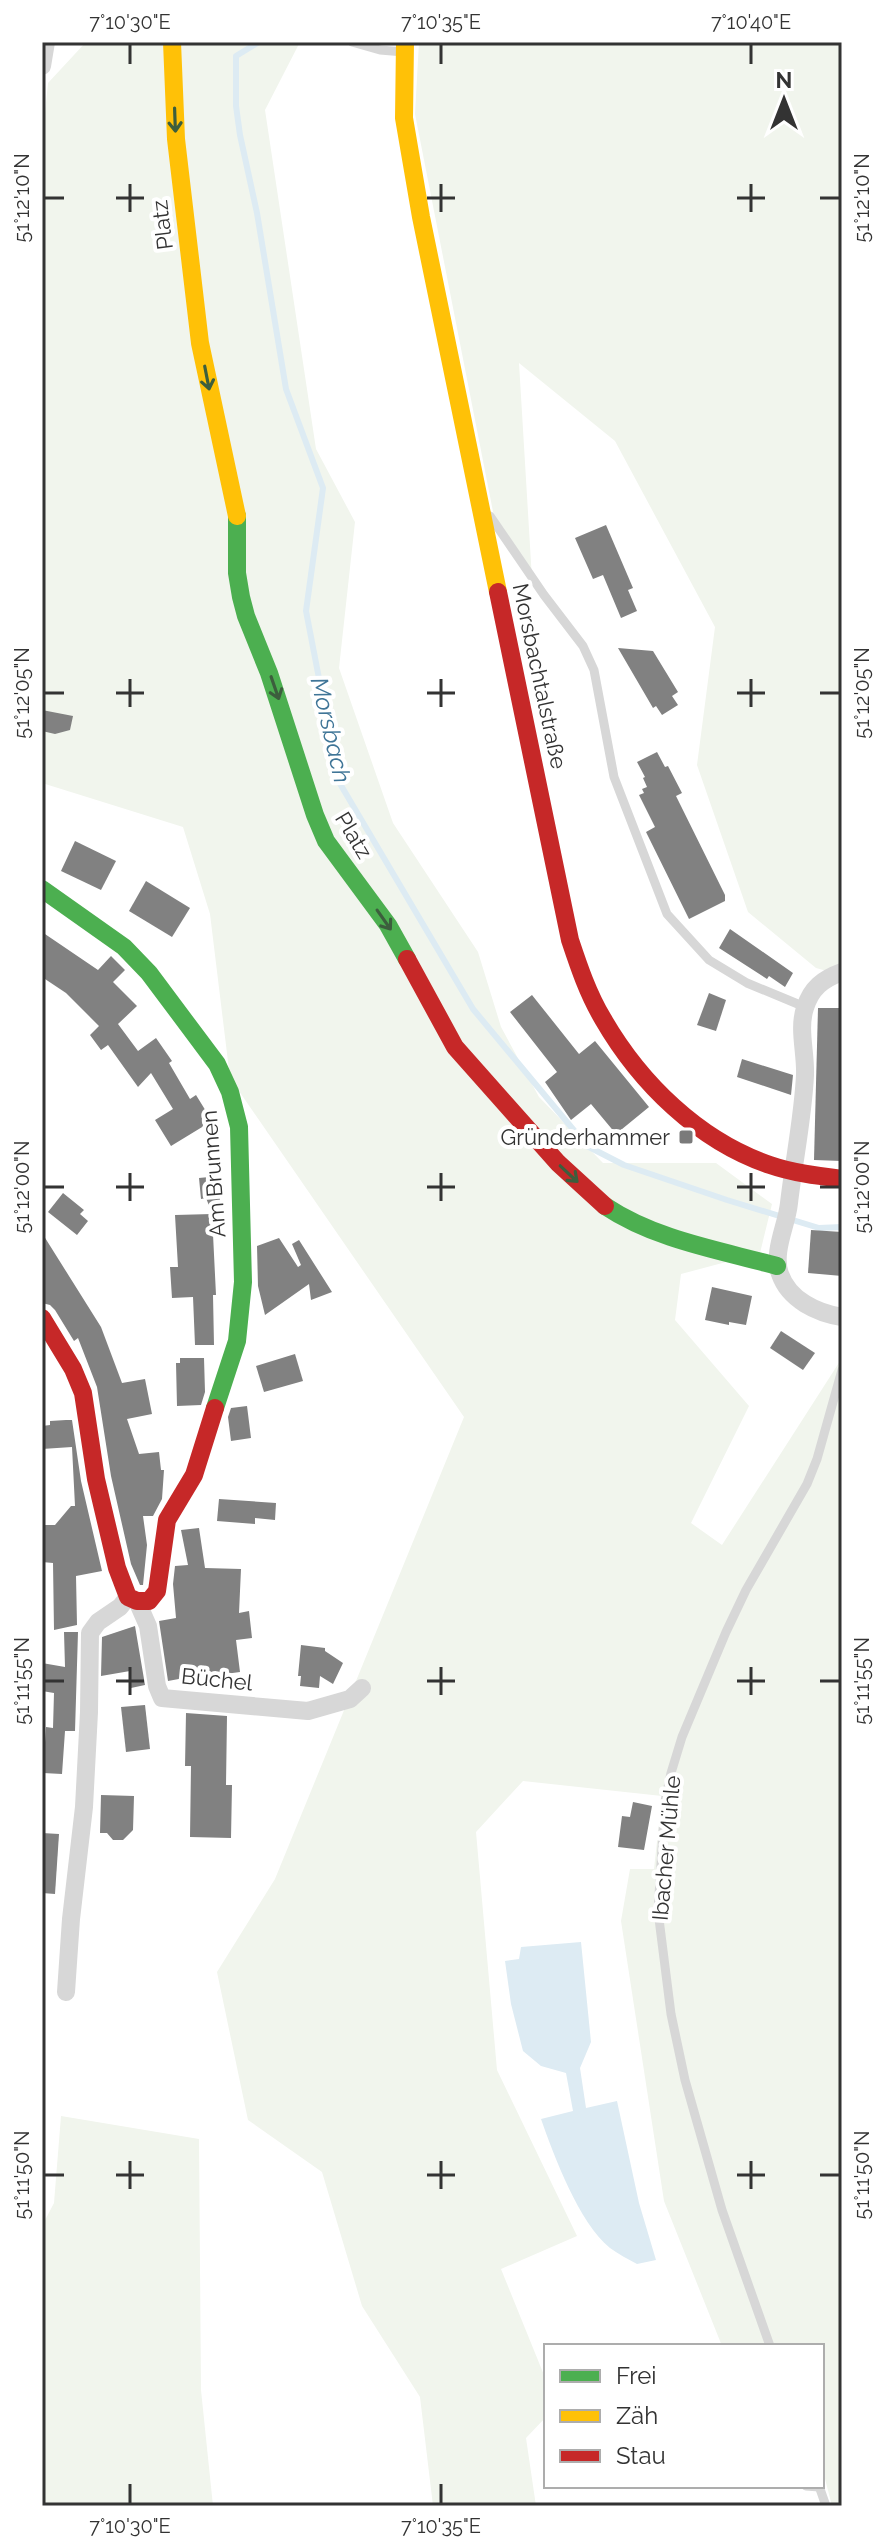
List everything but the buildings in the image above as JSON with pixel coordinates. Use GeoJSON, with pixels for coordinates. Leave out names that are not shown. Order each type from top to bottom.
{"type":"FeatureCollection","features":[{"type":"Feature","properties":{"kind":"street"},"geometry":{"type":"LineString","coordinates":[[42,66],[46,42]]}},
{"type":"Feature","properties":{"kind":"street","name":"Platz"},"geometry":{"type":"LineString","coordinates":[[172,42],[176,139],[200,343],[237,510],[237,573],[241,597],[326,841],[388,925],[455,1047],[558,1163],[603,1205],[629,1222],[656,1233],[777,1266]]}},
{"type":"Feature","properties":{"kind":"street","name":"Morsbachtalstraße"},"geometry":{"type":"LineString","coordinates":[[405,47],[404,118],[421,217],[570,940],[589,993],[608,1027],[653,1087],[695,1126],[767,1164],[842,1179]]}},
{"type":"Feature","properties":{"kind":"street","name":"Am Brunnen"},"geometry":{"type":"LineString","coordinates":[[42,889],[124,947],[149,973],[217,1064],[230,1092],[239,1127],[243,1282],[237,1341],[194,1475],[167,1520],[157,1591],[149,1601],[133,1599]]}},
{"type":"Feature","properties":{"kind":"street"},"geometry":{"type":"LineString","coordinates":[[842,972],[819,983],[805,1007],[802,1023],[805,1078],[789,1207],[777,1266],[789,1290],[806,1305],[842,1317]]}},
{"type":"Feature","properties":{"kind":"street","name":"Büchel"},"geometry":{"type":"LineString","coordinates":[[42,1318],[73,1369],[83,1393],[96,1479],[117,1568],[148,1626],[157,1686],[162,1698],[308,1711],[350,1699],[362,1688]]}},
{"type":"Feature","properties":{"kind":"street"},"geometry":{"type":"LineString","coordinates":[[66,1992],[84,1807],[90,1633],[98,1622],[133,1599]]}},
{"type":"Feature","properties":{"kind":"lane"},"geometry":{"type":"LineString","coordinates":[[352,42],[380,50],[405,47]]}},
{"type":"Feature","properties":{"kind":"lane"},"geometry":{"type":"LineString","coordinates":[[479,500],[583,646],[594,670],[614,777],[667,914],[709,960],[747,983],[805,1007]]}},
{"type":"Feature","properties":{"kind":"lane","name":"Ibacher Mühle"},"geometry":{"type":"LineString","coordinates":[[769,2344],[722,2210],[685,2080],[671,2014],[658,1911],[665,1801],[682,1737],[726,1632],[746,1590],[807,1484],[842,1370]]}},
{"type":"Feature","properties":{"kind":"shaded area"},"geometry":{"type":"Polygon","coordinates":[[[86,42],[300,42],[265,110],[316,449],[355,522],[339,668],[393,823],[478,952],[501,1027],[539,1097],[603,1163],[716,1163],[772,1204],[760,1253],[681,1274],[675,1320],[749,1406],[691,1523],[722,1545],[842,1358],[842,2506],[832,2506],[824,2475],[824,2344],[721,2344],[664,2201],[621,1921],[630,1869],[654,1869],[662,1796],[523,1781],[476,1832],[497,2070],[577,2236],[501,2269],[544,2375],[544,2419],[526,2438],[536,2506],[433,2506],[420,2397],[362,2306],[322,2172],[248,2120],[217,1972],[275,1879],[464,1417],[230,1078],[210,914],[183,827],[42,783],[42,143],[48,83],[86,42]]]}},
{"type":"Feature","properties":{"kind":"shaded area"},"geometry":{"type":"Polygon","coordinates":[[[419,42],[842,42],[842,975],[816,968],[748,912],[697,765],[715,627],[615,441],[519,363],[532,579],[497,532],[415,114],[419,42]]]}},
{"type":"Feature","properties":{"kind":"shaded area"},"geometry":{"type":"Polygon","coordinates":[[[581,1942],[591,2042],[580,2068],[586,2108],[617,2101],[639,2203],[656,2260],[637,2264],[613,2250],[599,2237],[569,2188],[541,2119],[573,2111],[566,2073],[541,2066],[523,2051],[511,2004],[505,1961],[519,1959],[521,1947],[581,1942]]]}},
{"type":"Feature","properties":{"kind":"shaded area"},"geometry":{"type":"Polygon","coordinates":[[[61,2116],[199,2139],[201,2390],[213,2506],[42,2506],[42,2226],[54,2203],[61,2116]]]}},
{"type":"Feature","properties":{"kind":"waterway","name":"Morsbach"},"geometry":{"type":"LineString","coordinates":[[259,42],[236,56],[236,106],[286,389],[323,488],[306,611],[339,782],[473,1009],[587,1146],[624,1165],[727,1200],[819,1228],[842,1227]]}},
{"type":"Feature","properties":{"kind":"traffic: fast"},"geometry":{"type":"LineString","coordinates":[[237,516],[237,573],[241,597],[315,815],[326,841],[388,925],[407,959]]}},
{"type":"Feature","properties":{"kind":"traffic: fast"},"geometry":{"type":"LineString","coordinates":[[42,889],[124,947],[149,973],[217,1064],[230,1092],[239,1127],[243,1282],[237,1341],[215,1408]]}},
{"type":"Feature","properties":{"kind":"traffic: fast"},"geometry":{"type":"LineString","coordinates":[[605,1206],[667,1236],[777,1266]]}},
{"type":"Feature","properties":{"kind":"traffic: slow"},"geometry":{"type":"LineString","coordinates":[[172,42],[176,139],[200,343],[237,516]]}},
{"type":"Feature","properties":{"kind":"traffic: slow"},"geometry":{"type":"LineString","coordinates":[[405,42],[404,118],[421,217],[498,592]]}},
{"type":"Feature","properties":{"kind":"traffic: jam"},"geometry":{"type":"LineString","coordinates":[[498,592],[570,940],[588,990],[603,1019],[653,1087],[719,1141],[779,1168],[842,1179]]}},
{"type":"Feature","properties":{"kind":"traffic: jam"},"geometry":{"type":"LineString","coordinates":[[407,959],[455,1047],[558,1163],[605,1206]]}},
{"type":"Feature","properties":{"kind":"traffic: jam"},"geometry":{"type":"LineString","coordinates":[[42,1318],[73,1369],[83,1393],[96,1479],[117,1568],[128,1597],[137,1601],[149,1601],[157,1591],[167,1520],[194,1475],[215,1408]]}},
{"type":"Feature","properties":{"kind":"place","name":"Gründerhammer"},"geometry":{"type":"Point","coordinates":[686,1137]}}]}
